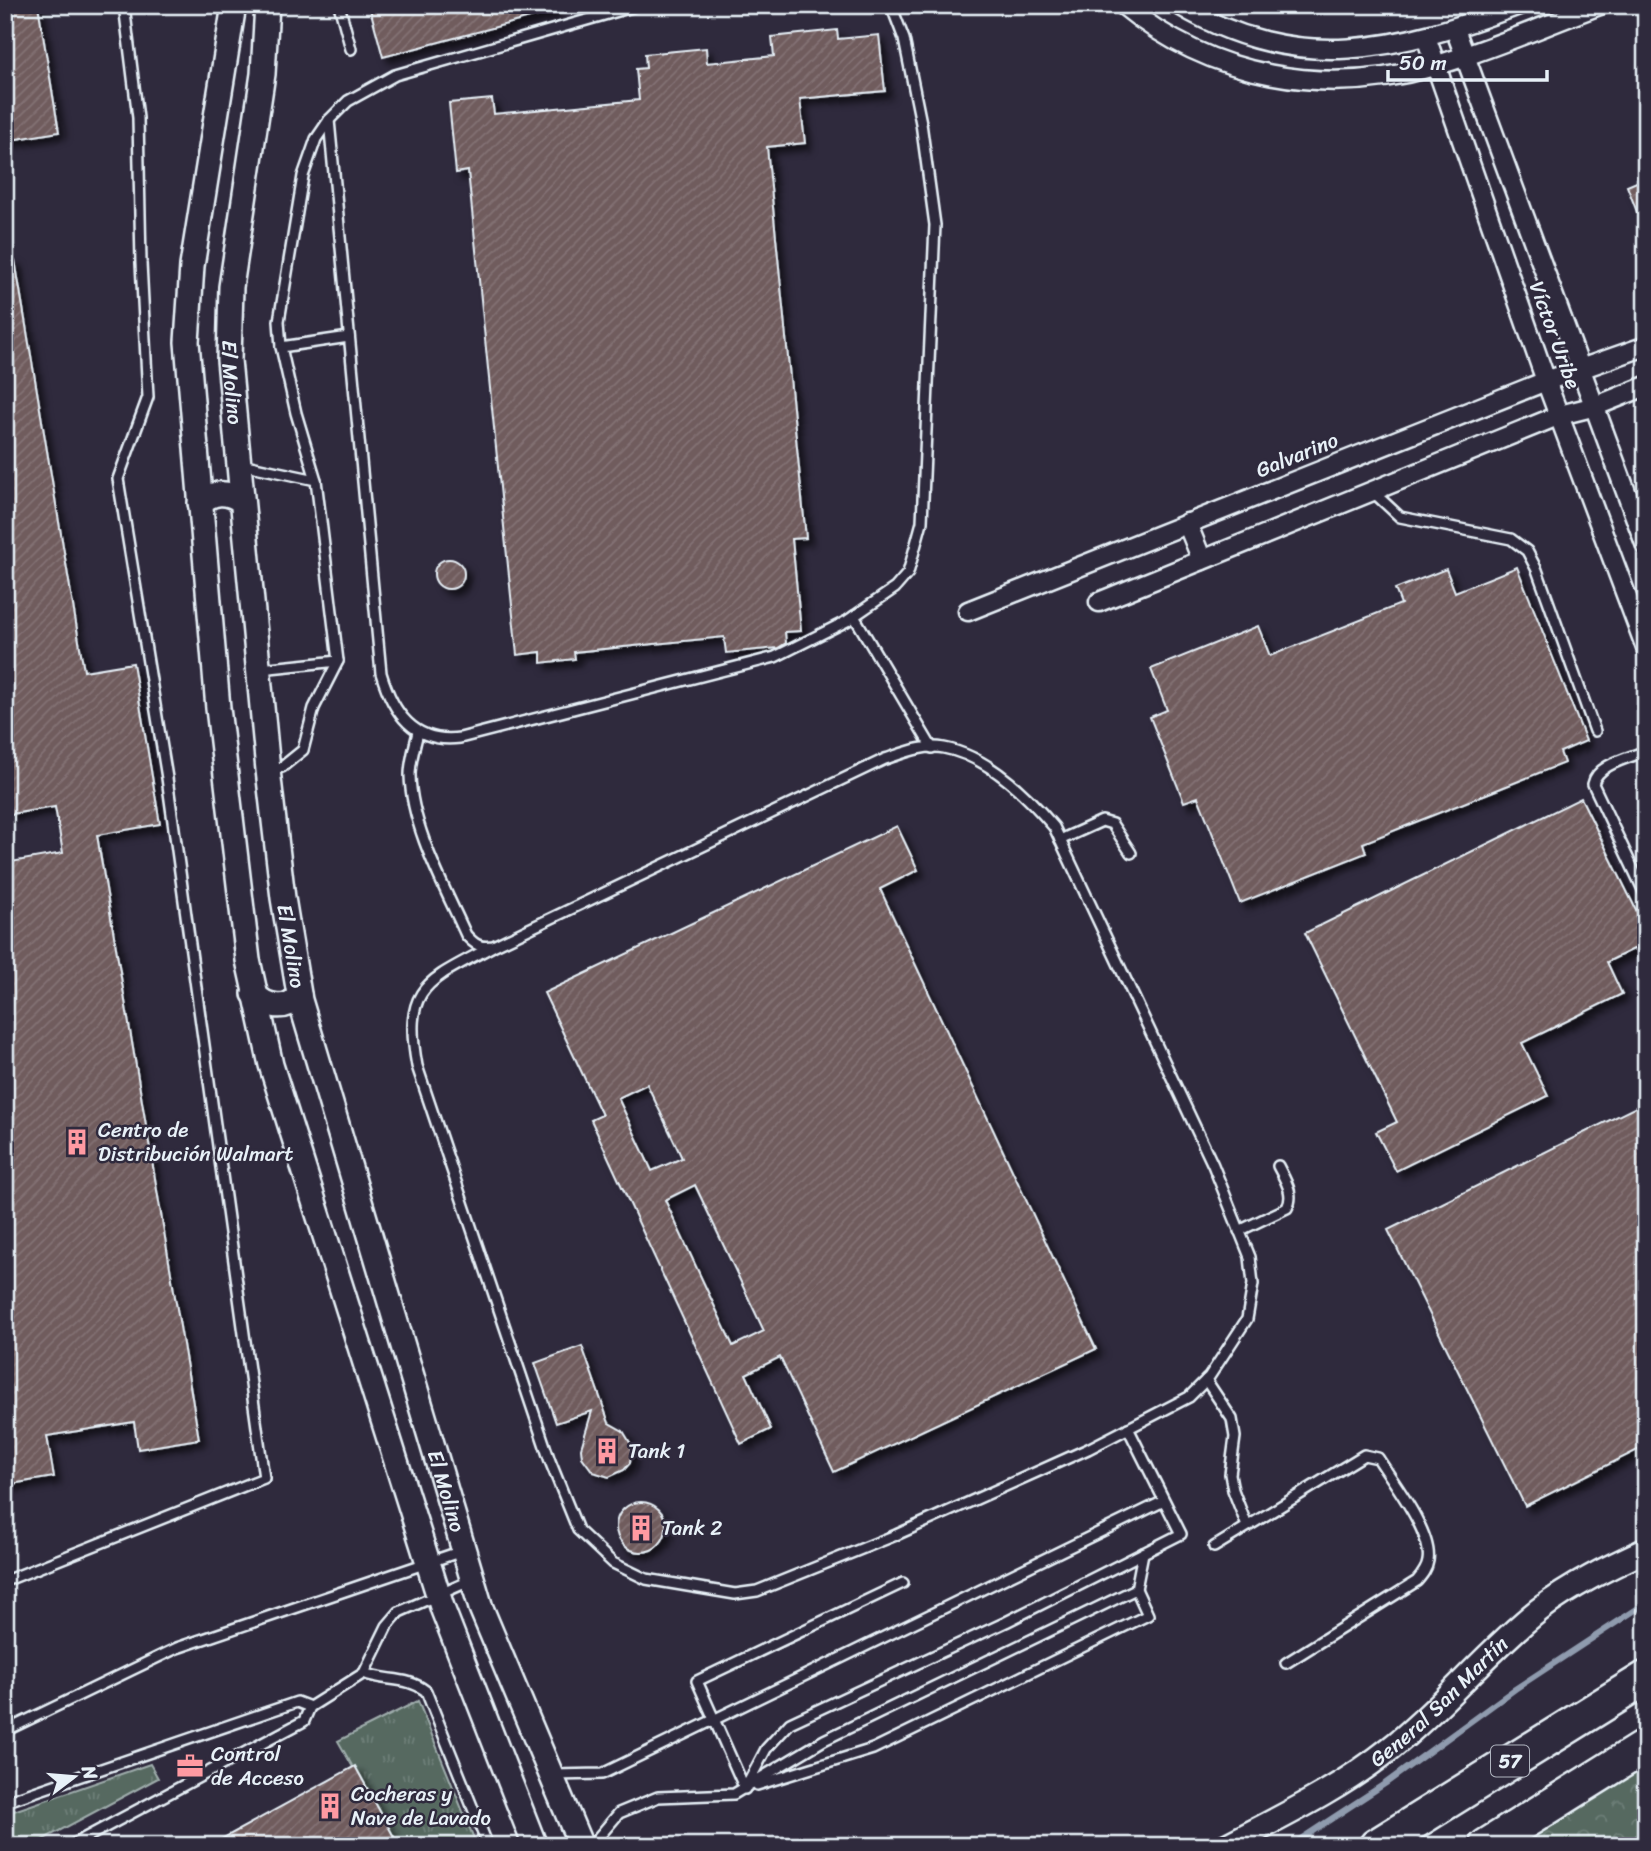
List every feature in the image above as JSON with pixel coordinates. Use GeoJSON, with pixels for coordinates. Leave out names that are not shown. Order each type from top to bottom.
{"type":"FeatureCollection","features":[{"type":"Feature","properties":{"kind":"highway","name":"57"},"geometry":{"type":"LineString","coordinates":[[1376,1846],[1646,1678]]}},
{"type":"Feature","properties":{"kind":"highway"},"geometry":{"type":"LineString","coordinates":[[1486,1846],[1646,1746]]}},
{"type":"Feature","properties":{"kind":"street","name":"El Molino"},"geometry":{"type":"LineString","coordinates":[[234,5],[192,266],[187,342],[233,850],[254,994],[271,1065],[439,1597],[535,1846]]}},
{"type":"Feature","properties":{"kind":"street","name":"El Molino"},"geometry":{"type":"LineString","coordinates":[[267,5],[257,117],[230,300],[229,360],[268,771],[283,898],[299,995],[320,1074],[472,1580],[581,1846]]}},
{"type":"Feature","properties":{"kind":"street"},"geometry":{"type":"LineString","coordinates":[[1123,5],[1173,42],[1197,53],[1231,66],[1278,77],[1310,80],[1369,79],[1434,66],[1600,5]]}},
{"type":"Feature","properties":{"kind":"street"},"geometry":{"type":"LineString","coordinates":[[1179,5],[1237,33],[1267,43],[1296,47],[1361,48],[1426,37],[1519,5]]}},
{"type":"Feature","properties":{"kind":"street","name":"Víctor Uribe"},"geometry":{"type":"LineString","coordinates":[[1455,29],[1646,546]]}},
{"type":"Feature","properties":{"kind":"street","name":"Víctor Uribe"},"geometry":{"type":"LineString","coordinates":[[1426,37],[1546,381],[1646,648]]}},
{"type":"Feature","properties":{"kind":"street"},"geometry":{"type":"LineString","coordinates":[[216,111],[237,106],[257,117]]}},
{"type":"Feature","properties":{"kind":"street","name":"Galvarino"},"geometry":{"type":"LineString","coordinates":[[968,611],[1546,381],[1581,371],[1646,346]]}},
{"type":"Feature","properties":{"kind":"street"},"geometry":{"type":"LineString","coordinates":[[1099,602],[1371,489],[1560,415],[1596,406],[1646,386]]}},
{"type":"Feature","properties":{"kind":"street"},"geometry":{"type":"LineString","coordinates":[[200,503],[218,493],[242,501]]}},
{"type":"Feature","properties":{"kind":"street"},"geometry":{"type":"LineString","coordinates":[[1187,523],[1202,560]]}},
{"type":"Feature","properties":{"kind":"street"},"geometry":{"type":"LineString","coordinates":[[254,994],[266,1004],[281,1006],[295,1001],[299,995]]}},
{"type":"Feature","properties":{"kind":"street","name":"General San Martín"},"geometry":{"type":"LineString","coordinates":[[1226,1846],[1323,1796],[1372,1763],[1415,1727],[1539,1610],[1591,1576],[1646,1550]]}},
{"type":"Feature","properties":{"kind":"lane"},"geometry":{"type":"LineString","coordinates":[[5,1581],[264,1478],[167,778],[118,479],[148,397],[141,263],[138,118],[124,5]]}},
{"type":"Feature","properties":{"kind":"lane"},"geometry":{"type":"LineString","coordinates":[[339,5],[351,49]]}},
{"type":"Feature","properties":{"kind":"lane"},"geometry":{"type":"LineString","coordinates":[[268,771],[282,767],[303,750],[314,708],[338,661],[316,480],[281,347],[279,321],[303,176],[316,139],[328,120],[369,87],[395,75],[639,5]]}},
{"type":"Feature","properties":{"kind":"lane"},"geometry":{"type":"LineString","coordinates":[[328,120],[381,673],[396,712],[418,732],[444,740],[460,738],[775,656],[854,616],[895,588],[908,573],[922,522],[934,203],[904,39],[891,5]]}},
{"type":"Feature","properties":{"kind":"lane"},"geometry":{"type":"LineString","coordinates":[[281,347],[349,337]]}},
{"type":"Feature","properties":{"kind":"lane"},"geometry":{"type":"LineString","coordinates":[[239,464],[316,480]]}},
{"type":"Feature","properties":{"kind":"lane"},"geometry":{"type":"LineString","coordinates":[[1371,489],[1400,517],[1511,539],[1527,551],[1537,570],[1595,731]]}},
{"type":"Feature","properties":{"kind":"lane"},"geometry":{"type":"LineString","coordinates":[[854,616],[932,748]]}},
{"type":"Feature","properties":{"kind":"lane"},"geometry":{"type":"LineString","coordinates":[[259,669],[338,661]]}},
{"type":"Feature","properties":{"kind":"lane"},"geometry":{"type":"LineString","coordinates":[[418,732],[410,776],[414,801],[431,855],[466,935],[474,944],[494,946]]}},
{"type":"Feature","properties":{"kind":"lane"},"geometry":{"type":"LineString","coordinates":[[917,748],[932,748],[944,748],[978,762],[1029,797],[1054,827],[1213,1165],[1250,1257],[1253,1284],[1247,1319],[1206,1380],[1189,1396],[1128,1428],[897,1535],[757,1591],[735,1594],[646,1579],[612,1563],[578,1530],[559,1484],[417,1066],[411,1033],[418,999],[430,980],[494,946],[886,759],[917,748]]}},
{"type":"Feature","properties":{"kind":"lane"},"geometry":{"type":"LineString","coordinates":[[1646,751],[1602,770],[1595,776],[1593,784],[1646,896]]}},
{"type":"Feature","properties":{"kind":"lane"},"geometry":{"type":"LineString","coordinates":[[1060,840],[1102,821],[1112,824],[1131,853]]}},
{"type":"Feature","properties":{"kind":"lane"},"geometry":{"type":"LineString","coordinates":[[1239,1231],[1287,1208],[1291,1200],[1290,1192],[1279,1166]]}},
{"type":"Feature","properties":{"kind":"lane"},"geometry":{"type":"LineString","coordinates":[[1206,1380],[1232,1419],[1235,1437],[1230,1474],[1233,1490],[1247,1526]]}},
{"type":"Feature","properties":{"kind":"lane"},"geometry":{"type":"LineString","coordinates":[[745,1789],[766,1749],[790,1723],[1006,1622],[1181,1534],[1128,1428]]}},
{"type":"Feature","properties":{"kind":"lane"},"geometry":{"type":"LineString","coordinates":[[1214,1547],[1364,1455],[1378,1458],[1426,1537],[1428,1562],[1417,1581],[1286,1663]]}},
{"type":"Feature","properties":{"kind":"lane"},"geometry":{"type":"LineString","coordinates":[[552,1775],[602,1774],[1164,1502]]}},
{"type":"Feature","properties":{"kind":"lane"},"geometry":{"type":"LineString","coordinates":[[5,1731],[177,1648],[463,1551]]}},
{"type":"Feature","properties":{"kind":"lane"},"geometry":{"type":"LineString","coordinates":[[591,1846],[619,1813],[658,1797],[734,1794],[873,1749],[1148,1615],[1136,1589],[1143,1553]]}},
{"type":"Feature","properties":{"kind":"lane"},"geometry":{"type":"LineString","coordinates":[[310,1707],[364,1673],[387,1626],[399,1612],[439,1597],[472,1580]]}},
{"type":"Feature","properties":{"kind":"lane"},"geometry":{"type":"LineString","coordinates":[[745,1789],[698,1681],[903,1583]]}},
{"type":"Feature","properties":{"kind":"lane"},"geometry":{"type":"LineString","coordinates":[[745,1789],[824,1740],[1136,1589]]}},
{"type":"Feature","properties":{"kind":"lane"},"geometry":{"type":"LineString","coordinates":[[364,1673],[379,1679],[414,1681],[426,1691],[488,1846]]}},
{"type":"Feature","properties":{"kind":"lane"},"geometry":{"type":"LineString","coordinates":[[5,1802],[297,1702],[310,1707]]}},
{"type":"Feature","properties":{"kind":"lane"},"geometry":{"type":"LineString","coordinates":[[70,1846],[304,1721],[310,1715],[310,1707]]}},
{"type":"Feature","properties":{"kind":"green space"},"geometry":{"type":"Polygon","coordinates":[[[418,1701],[477,1846],[398,1846],[338,1741],[418,1701]]]}},
{"type":"Feature","properties":{"kind":"green space"},"geometry":{"type":"Polygon","coordinates":[[[1646,1763],[1646,1833],[1624,1846],[1512,1846],[1646,1763]]]}},
{"type":"Feature","properties":{"kind":"green space"},"geometry":{"type":"Polygon","coordinates":[[[150,1764],[158,1778],[31,1846],[5,1846],[5,1814],[150,1764]]]}},
{"type":"Feature","properties":{"kind":"building"},"geometry":{"type":"Polygon","coordinates":[[[5,5],[38,5],[59,132],[5,141],[5,5]]]}},
{"type":"Feature","properties":{"kind":"building"},"geometry":{"type":"Polygon","coordinates":[[[369,5],[555,5],[556,11],[383,57],[369,5]]]}},
{"type":"Feature","properties":{"kind":"building"},"geometry":{"type":"Polygon","coordinates":[[[837,30],[838,39],[879,35],[885,91],[800,99],[805,143],[767,147],[806,538],[792,539],[801,631],[785,632],[786,643],[778,648],[726,653],[724,637],[574,652],[575,659],[541,663],[541,652],[517,655],[468,171],[456,173],[449,103],[492,99],[494,114],[639,100],[636,69],[646,68],[645,54],[706,48],[707,63],[774,56],[772,37],[837,30]]]}},
{"type":"Feature","properties":{"kind":"building"},"geometry":{"type":"Polygon","coordinates":[[[1646,178],[1646,230],[1644,230],[1627,186],[1646,178]]]}},
{"type":"Feature","properties":{"kind":"building","name":"Centro de Distribución Walmart"},"geometry":{"type":"Polygon","coordinates":[[[15,260],[84,671],[133,663],[160,824],[97,835],[199,1439],[138,1449],[134,1422],[47,1436],[54,1477],[5,1485],[5,863],[63,853],[55,807],[5,815],[5,261],[15,260]]]}},
{"type":"Feature","properties":{"kind":"building"},"geometry":{"type":"Polygon","coordinates":[[[449,559],[460,563],[464,574],[460,585],[449,589],[438,585],[434,574],[438,563],[449,559]]]}},
{"type":"Feature","properties":{"kind":"building"},"geometry":{"type":"Polygon","coordinates":[[[1517,567],[1586,741],[1560,752],[1564,763],[1363,843],[1366,853],[1240,903],[1198,797],[1184,802],[1150,717],[1167,710],[1151,669],[1258,626],[1270,656],[1401,604],[1395,589],[1446,569],[1455,592],[1517,567]]]}},
{"type":"Feature","properties":{"kind":"building"},"geometry":{"type":"Polygon","coordinates":[[[1581,798],[1646,930],[1646,943],[1607,962],[1622,994],[1522,1043],[1548,1096],[1396,1171],[1376,1132],[1397,1122],[1305,933],[1581,798]]]}},
{"type":"Feature","properties":{"kind":"building"},"geometry":{"type":"Polygon","coordinates":[[[897,826],[918,870],[880,889],[1096,1349],[834,1472],[780,1357],[746,1374],[771,1429],[741,1444],[591,1120],[602,1115],[544,993],[897,826]],[[647,1084],[618,1098],[652,1171],[682,1158],[647,1084]],[[695,1185],[665,1200],[733,1346],[764,1331],[695,1185]]]}},
{"type":"Feature","properties":{"kind":"building"},"geometry":{"type":"Polygon","coordinates":[[[1646,1102],[1646,1446],[1525,1506],[1388,1230],[1646,1102]]]}},
{"type":"Feature","properties":{"kind":"building"},"geometry":{"type":"Polygon","coordinates":[[[582,1346],[609,1423],[623,1431],[632,1446],[630,1463],[624,1470],[609,1477],[593,1472],[582,1457],[581,1448],[592,1411],[556,1423],[535,1363],[582,1346]]]}},
{"type":"Feature","properties":{"kind":"building","name":"Tank 2"},"geometry":{"type":"Polygon","coordinates":[[[641,1502],[659,1509],[666,1527],[659,1545],[641,1552],[623,1545],[616,1527],[623,1509],[641,1502]]]}},
{"type":"Feature","properties":{"kind":"building","name":"Cocheras y Nave de Lavado"},"geometry":{"type":"Polygon","coordinates":[[[355,1766],[399,1846],[209,1846],[355,1766]]]}},
{"type":"Feature","properties":{"kind":"waterway"},"geometry":{"type":"LineString","coordinates":[[1290,1846],[1386,1783],[1515,1689],[1646,1603]]}},
{"type":"Feature","properties":{"kind":"place","name":"Centro de Distribución Walmart"},"geometry":{"type":"Point","coordinates":[77,1142]}},
{"type":"Feature","properties":{"kind":"place","name":"Tank 1"},"geometry":{"type":"Point","coordinates":[607,1451]}},
{"type":"Feature","properties":{"kind":"place","name":"Tank 2"},"geometry":{"type":"Point","coordinates":[641,1528]}},
{"type":"Feature","properties":{"kind":"place","name":"Control de Acceso"},"geometry":{"type":"Point","coordinates":[190,1766]}},
{"type":"Feature","properties":{"kind":"place","name":"Cocheras y Nave de Lavado"},"geometry":{"type":"Point","coordinates":[330,1806]}}]}
